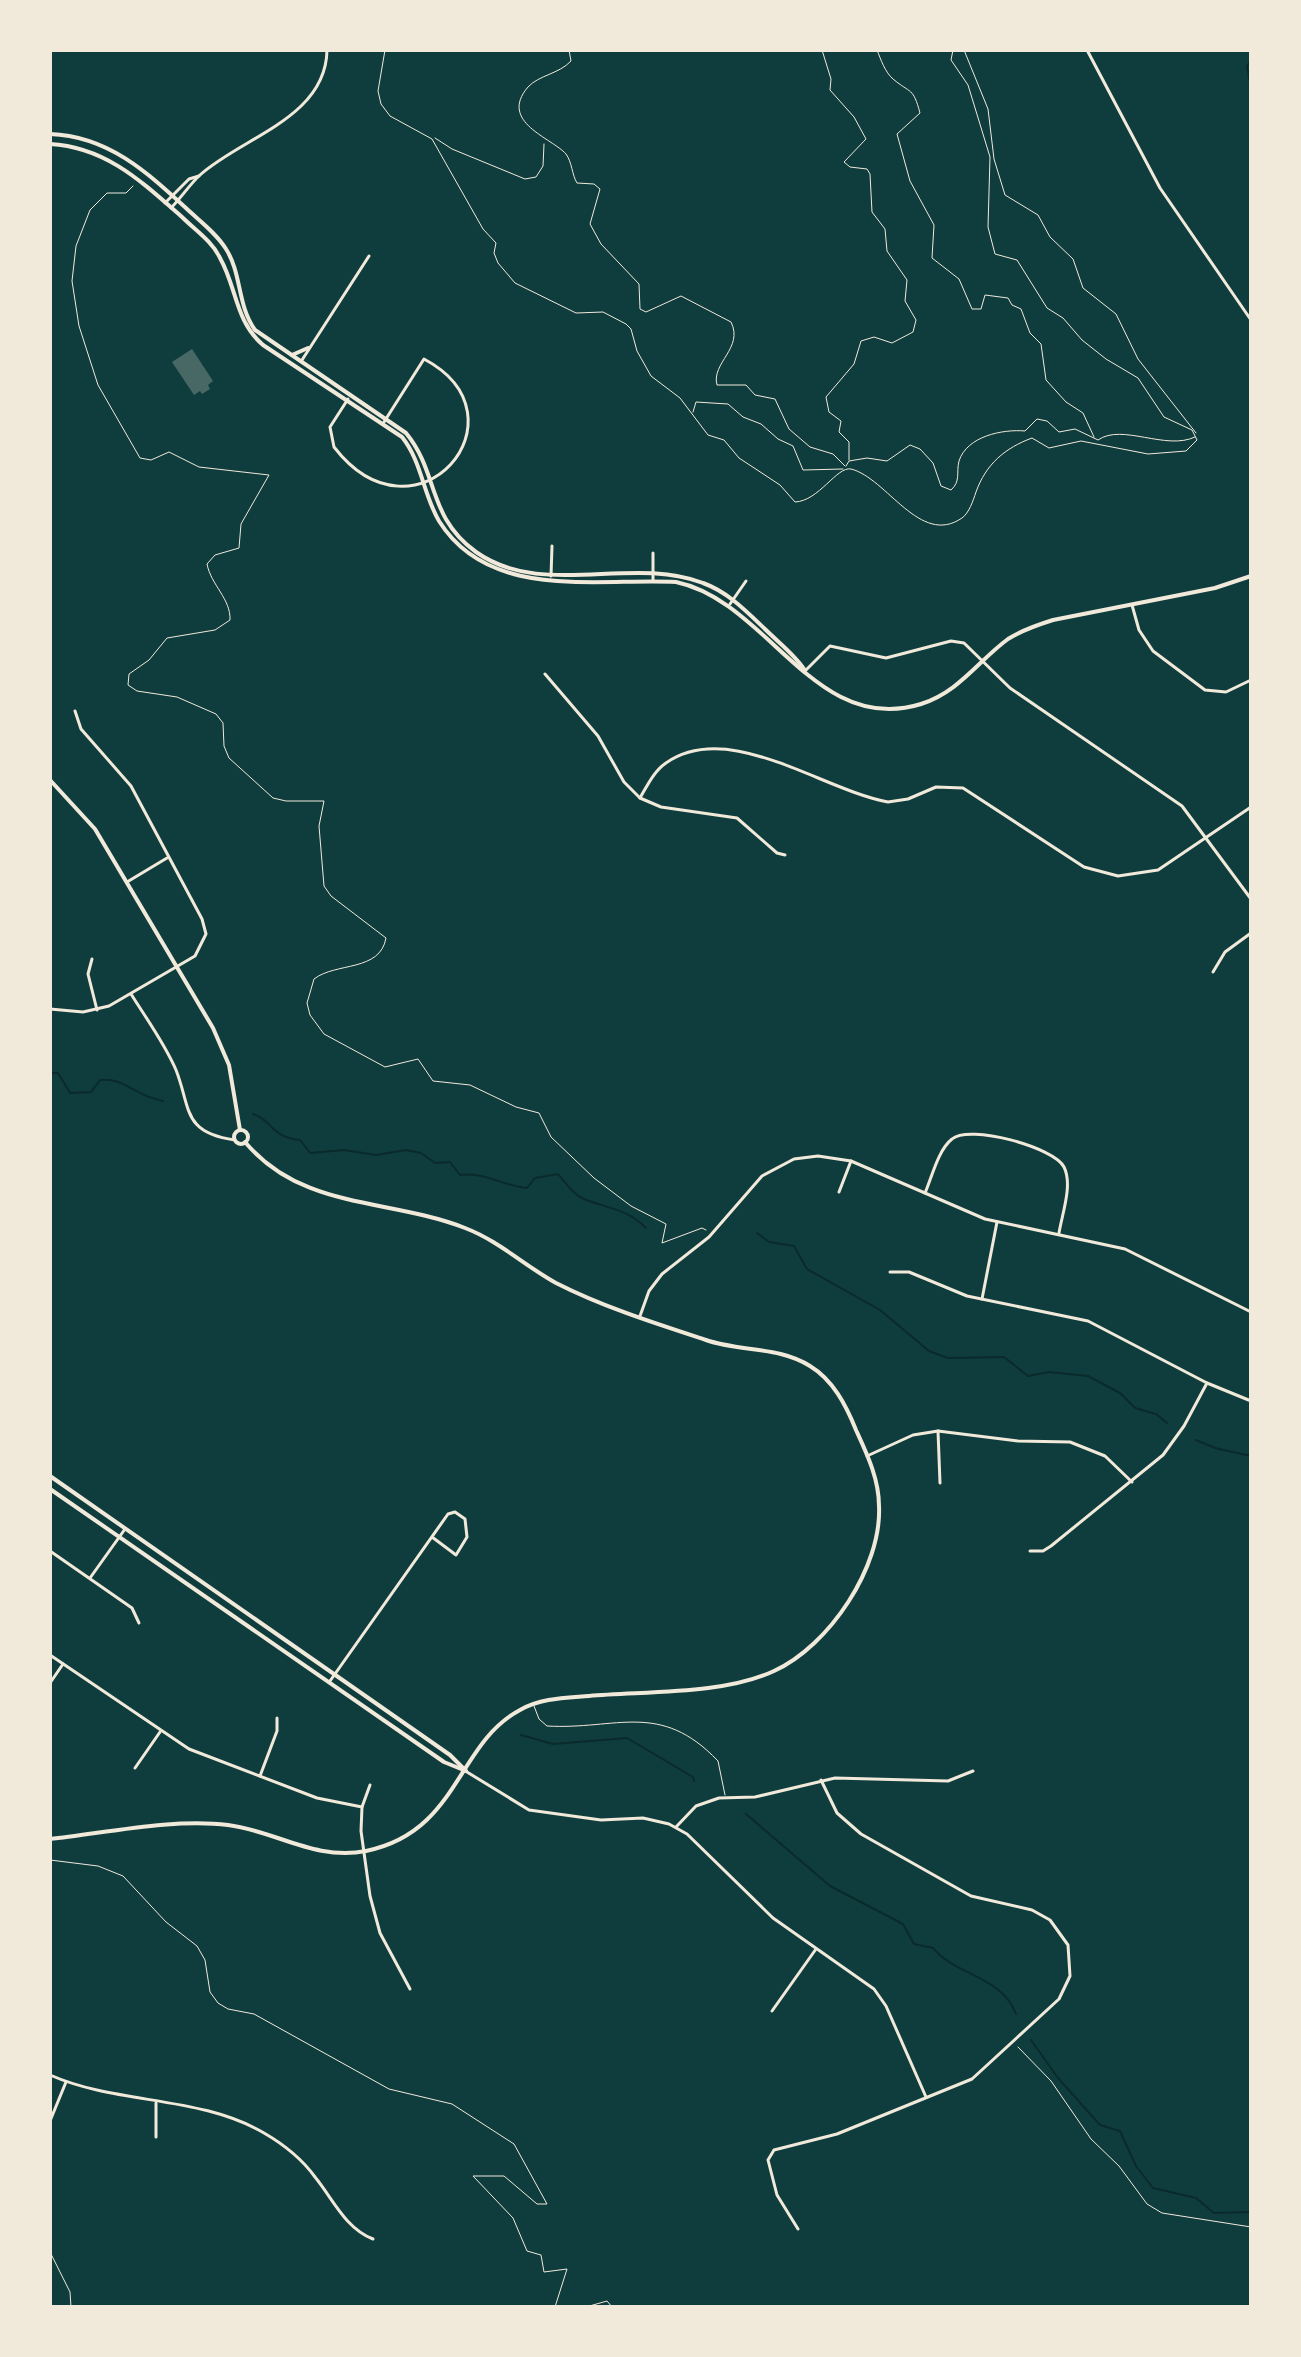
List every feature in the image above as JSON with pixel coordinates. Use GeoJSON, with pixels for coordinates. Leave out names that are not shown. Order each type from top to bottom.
{"type":"FeatureCollection","features":[{"type":"Feature","properties":{"kind":"street"},"geometry":{"type":"LineString","coordinates":[[171,208],[199,176],[264,130],[288,119],[315,90],[323,74],[327,50]]}},
{"type":"Feature","properties":{"kind":"street"},"geometry":{"type":"LineString","coordinates":[[1087,50],[1160,188],[1251,320]]}},
{"type":"Feature","properties":{"kind":"street"},"geometry":{"type":"LineString","coordinates":[[50,134],[77,137],[112,149],[143,169],[226,249],[235,269],[241,302],[252,326],[348,399],[385,420]]}},
{"type":"Feature","properties":{"kind":"street"},"geometry":{"type":"LineString","coordinates":[[50,144],[78,147],[108,159],[137,177],[218,253],[238,311],[249,331],[385,420],[407,444],[426,481],[439,520],[466,551],[512,575],[653,578],[690,585],[731,602],[793,665],[840,697],[866,706],[894,708],[919,704],[943,695],[1007,640],[1029,628],[1215,588],[1251,576]]}},
{"type":"Feature","properties":{"kind":"street"},"geometry":{"type":"LineString","coordinates":[[165,203],[189,179],[199,176]]}},
{"type":"Feature","properties":{"kind":"street"},"geometry":{"type":"LineString","coordinates":[[299,364],[369,256]]}},
{"type":"Feature","properties":{"kind":"street"},"geometry":{"type":"LineString","coordinates":[[289,354],[308,348]]}},
{"type":"Feature","properties":{"kind":"street"},"geometry":{"type":"LineString","coordinates":[[348,399],[330,427],[331,441],[338,453],[384,486],[398,487],[426,481],[453,467],[465,436],[468,416],[463,396],[452,378],[424,359],[385,420]]}},
{"type":"Feature","properties":{"kind":"street"},"geometry":{"type":"LineString","coordinates":[[551,577],[552,546]]}},
{"type":"Feature","properties":{"kind":"street"},"geometry":{"type":"LineString","coordinates":[[653,553],[653,578]]}},
{"type":"Feature","properties":{"kind":"street"},"geometry":{"type":"LineString","coordinates":[[731,602],[746,581]]}},
{"type":"Feature","properties":{"kind":"street"},"geometry":{"type":"LineString","coordinates":[[1132,605],[1139,630],[1153,651],[1205,690],[1226,692],[1251,680]]}},
{"type":"Feature","properties":{"kind":"street"},"geometry":{"type":"LineString","coordinates":[[805,671],[830,646],[886,658],[957,641],[986,661],[1010,688],[1172,798],[1207,838],[1251,899]]}},
{"type":"Feature","properties":{"kind":"street"},"geometry":{"type":"LineString","coordinates":[[545,674],[556,690],[588,722],[624,782],[640,798],[661,807],[737,818],[777,853],[785,855]]}},
{"type":"Feature","properties":{"kind":"street"},"geometry":{"type":"LineString","coordinates":[[50,1009],[71,1013],[97,1010],[131,994],[201,949],[206,931],[131,786],[81,729],[75,711]]}},
{"type":"Feature","properties":{"kind":"street"},"geometry":{"type":"LineString","coordinates":[[640,798],[664,764],[682,755],[722,747],[888,802],[908,799],[936,787],[963,788],[1084,867],[1118,876],[1158,870],[1251,807]]}},
{"type":"Feature","properties":{"kind":"street"},"geometry":{"type":"LineString","coordinates":[[50,780],[85,814],[225,1053],[240,1130]]}},
{"type":"Feature","properties":{"kind":"street"},"geometry":{"type":"LineString","coordinates":[[127,882],[167,858]]}},
{"type":"Feature","properties":{"kind":"street"},"geometry":{"type":"LineString","coordinates":[[1213,972],[1225,952],[1251,933]]}},
{"type":"Feature","properties":{"kind":"street"},"geometry":{"type":"LineString","coordinates":[[92,959],[88,974],[97,1010]]}},
{"type":"Feature","properties":{"kind":"street"},"geometry":{"type":"LineString","coordinates":[[50,1839],[210,1823],[242,1827],[319,1852],[366,1851],[398,1840],[424,1823],[500,1724],[533,1703],[733,1684],[772,1673],[797,1658],[821,1638],[839,1615],[863,1575],[877,1539],[879,1501],[867,1456],[833,1388],[806,1363],[785,1354],[716,1343],[640,1316],[553,1281],[500,1245],[467,1229],[422,1215],[341,1199],[289,1180],[269,1168],[245,1142],[210,1134],[189,1114],[175,1069],[131,994]]}},
{"type":"Feature","properties":{"kind":"street"},"geometry":{"type":"LineString","coordinates":[[235,1140],[235,1133],[240,1130]]}},
{"type":"Feature","properties":{"kind":"street"},"geometry":{"type":"LineString","coordinates":[[240,1130],[248,1134],[245,1142]]}},
{"type":"Feature","properties":{"kind":"street"},"geometry":{"type":"LineString","coordinates":[[925,1193],[945,1146],[961,1133],[980,1132],[1050,1153],[1061,1162],[1067,1175],[1059,1234]]}},
{"type":"Feature","properties":{"kind":"street"},"geometry":{"type":"LineString","coordinates":[[640,1316],[649,1291],[662,1274],[698,1248],[762,1176],[782,1164],[806,1157],[851,1161],[997,1222],[1125,1249],[1251,1312]]}},
{"type":"Feature","properties":{"kind":"street"},"geometry":{"type":"LineString","coordinates":[[839,1192],[851,1161]]}},
{"type":"Feature","properties":{"kind":"street"},"geometry":{"type":"LineString","coordinates":[[982,1299],[997,1222]]}},
{"type":"Feature","properties":{"kind":"street"},"geometry":{"type":"LineString","coordinates":[[890,1272],[909,1272],[982,1299],[1088,1321],[1207,1383],[1251,1401]]}},
{"type":"Feature","properties":{"kind":"street"},"geometry":{"type":"LineString","coordinates":[[1030,1551],[1043,1551],[1051,1546],[1163,1455],[1184,1426],[1207,1383]]}},
{"type":"Feature","properties":{"kind":"street"},"geometry":{"type":"LineString","coordinates":[[867,1456],[913,1435],[938,1431],[1082,1445],[1105,1456],[1132,1482]]}},
{"type":"Feature","properties":{"kind":"street"},"geometry":{"type":"LineString","coordinates":[[938,1431],[940,1483]]}},
{"type":"Feature","properties":{"kind":"street"},"geometry":{"type":"LineString","coordinates":[[50,1476],[336,1673],[450,1755],[466,1771]]}},
{"type":"Feature","properties":{"kind":"street"},"geometry":{"type":"LineString","coordinates":[[50,1489],[444,1762],[466,1771],[529,1810],[601,1820],[643,1818],[676,1827],[701,1845],[773,1918],[869,1984],[882,1999],[926,2097]]}},
{"type":"Feature","properties":{"kind":"street"},"geometry":{"type":"LineString","coordinates":[[329,1682],[448,1514],[455,1512],[465,1519],[467,1537],[456,1555],[432,1537]]}},
{"type":"Feature","properties":{"kind":"street"},"geometry":{"type":"LineString","coordinates":[[90,1578],[125,1529]]}},
{"type":"Feature","properties":{"kind":"street"},"geometry":{"type":"LineString","coordinates":[[50,1551],[132,1608],[139,1623]]}},
{"type":"Feature","properties":{"kind":"street"},"geometry":{"type":"LineString","coordinates":[[50,1655],[189,1749],[317,1798],[362,1807]]}},
{"type":"Feature","properties":{"kind":"street"},"geometry":{"type":"LineString","coordinates":[[50,1683],[63,1664]]}},
{"type":"Feature","properties":{"kind":"street"},"geometry":{"type":"LineString","coordinates":[[260,1776],[277,1731],[277,1718]]}},
{"type":"Feature","properties":{"kind":"street"},"geometry":{"type":"LineString","coordinates":[[135,1768],[160,1732]]}},
{"type":"Feature","properties":{"kind":"street"},"geometry":{"type":"LineString","coordinates":[[676,1827],[696,1806],[725,1797],[755,1797],[844,1777],[948,1781],[973,1771]]}},
{"type":"Feature","properties":{"kind":"street"},"geometry":{"type":"LineString","coordinates":[[798,2229],[775,2191],[768,2160],[771,2153],[781,2146],[837,2134],[972,2079],[1059,1999],[1070,1976],[1070,1952],[1056,1925],[1032,1910],[971,1896],[861,1834],[837,1813],[821,1780]]}},
{"type":"Feature","properties":{"kind":"street"},"geometry":{"type":"LineString","coordinates":[[370,1785],[362,1807],[361,1831],[377,1926],[410,1989]]}},
{"type":"Feature","properties":{"kind":"street"},"geometry":{"type":"LineString","coordinates":[[772,2011],[816,1948]]}},
{"type":"Feature","properties":{"kind":"street"},"geometry":{"type":"LineString","coordinates":[[50,2075],[66,2082],[223,2116],[265,2133],[308,2168],[356,2231],[373,2239]]}},
{"type":"Feature","properties":{"kind":"street"},"geometry":{"type":"LineString","coordinates":[[50,2121],[66,2082]]}},
{"type":"Feature","properties":{"kind":"street"},"geometry":{"type":"LineString","coordinates":[[156,2103],[156,2137]]}},
{"type":"Feature","properties":{"kind":"lane"},"geometry":{"type":"LineString","coordinates":[[533,1703],[539,1719],[547,1726],[637,1720],[677,1731],[718,1761],[723,1772],[725,1797]]}},
{"type":"Feature","properties":{"kind":"lane"},"geometry":{"type":"LineString","coordinates":[[50,2252],[70,2292],[71,2307]]}},
{"type":"Feature","properties":{"kind":"path"},"geometry":{"type":"LineString","coordinates":[[385,50],[378,91],[381,104],[390,116],[432,139],[525,179],[536,177],[543,166],[544,141]]}},
{"type":"Feature","properties":{"kind":"path"},"geometry":{"type":"LineString","coordinates":[[569,50],[569,63],[532,83],[520,102],[527,124],[544,141],[566,155],[577,183],[594,184],[600,189],[590,224],[601,244],[639,284],[640,309],[646,312],[681,296],[731,322],[734,342],[716,376],[717,385],[746,385],[755,395],[775,399],[789,429],[815,449],[840,458],[846,468]]}},
{"type":"Feature","properties":{"kind":"path"},"geometry":{"type":"LineString","coordinates":[[432,139],[483,229],[496,243],[494,253],[498,263],[511,279],[572,311],[603,312],[626,324],[631,329],[647,371],[693,413],[708,435],[724,440],[739,458],[780,485],[795,502],[813,498],[846,468],[849,461],[849,442],[839,432],[841,421],[829,412],[826,397],[854,364],[861,341],[874,337],[892,343],[913,332],[916,320],[905,301],[905,277],[887,251],[885,229],[872,212],[870,174],[867,169],[850,167],[844,162],[866,139],[854,117],[830,90],[831,79],[822,50]]}},
{"type":"Feature","properties":{"kind":"path"},"geometry":{"type":"LineString","coordinates":[[877,50],[889,74],[913,90],[916,97],[920,113],[897,134],[910,181],[934,225],[932,258],[959,279],[972,309],[981,309],[985,295],[1008,298],[1012,305],[1021,309],[1030,333],[1041,344],[1046,380],[1066,402],[1083,413],[1094,439]]}},
{"type":"Feature","properties":{"kind":"path"},"geometry":{"type":"LineString","coordinates":[[953,50],[951,60],[968,85],[990,157],[988,227],[995,254],[1017,260],[1047,308],[1063,318],[1082,340],[1138,378],[1164,417],[1192,430],[1196,436]]}},
{"type":"Feature","properties":{"kind":"path"},"geometry":{"type":"LineString","coordinates":[[693,413],[692,405],[696,402],[728,404],[793,446],[803,470],[846,468],[870,477],[917,518],[930,523],[952,523],[965,516],[991,464],[1026,441],[1035,439],[1049,448],[1081,441],[1105,448],[1164,454],[1192,449],[1196,436],[1194,425],[1138,359],[1116,314],[1083,288],[1073,259],[1050,237],[1038,215],[1005,195],[994,159],[988,109],[964,50]]}},
{"type":"Feature","properties":{"kind":"path"},"geometry":{"type":"LineString","coordinates":[[135,184],[126,193],[110,192],[97,201],[75,249],[72,281],[79,326],[98,385],[140,458],[151,460],[169,452],[199,467],[269,475],[241,524],[239,548],[215,555],[207,564],[209,577],[228,608],[230,620],[209,632],[167,638],[149,660],[129,674],[128,685],[137,691],[177,697],[216,714],[223,723],[224,746],[229,758],[273,798],[324,801],[319,826],[324,886],[336,900],[383,933],[386,940],[371,960],[330,970],[314,979],[307,1003],[321,1031],[385,1067],[418,1059],[433,1081],[470,1085],[516,1107],[539,1113],[551,1137],[594,1178],[631,1206],[666,1224],[662,1243],[702,1228],[709,1231]]}},
{"type":"Feature","properties":{"kind":"path"},"geometry":{"type":"LineString","coordinates":[[849,461],[867,458],[887,461],[904,447],[915,447],[933,463],[941,486],[951,490],[958,480],[960,459],[974,443],[998,432],[1025,431],[1037,419],[1047,421],[1059,432],[1075,429],[1094,439],[1113,432],[1165,441],[1185,441],[1196,436]]}},
{"type":"Feature","properties":{"kind":"path"},"geometry":{"type":"LineString","coordinates":[[50,1860],[98,1866],[123,1876],[166,1922],[197,1946],[207,1967],[210,1992],[218,2003],[254,2014],[389,2089],[443,2099],[514,2144],[547,2204],[537,2204],[504,2176],[473,2176],[516,2222],[527,2251],[541,2255],[544,2272],[567,2269],[555,2307]]}},
{"type":"Feature","properties":{"kind":"path"},"geometry":{"type":"LineString","coordinates":[[1014,2042],[1051,2081],[1097,2146],[1119,2166],[1147,2204],[1162,2213],[1251,2227]]}},
{"type":"Feature","properties":{"kind":"path"},"geometry":{"type":"LineString","coordinates":[[586,2307],[607,2301],[612,2303],[612,2307]]}},
{"type":"Feature","properties":{"kind":"building"},"geometry":{"type":"Polygon","coordinates":[[[192,349],[213,381],[208,385],[210,389],[202,394],[200,391],[194,395],[172,362],[192,349]]]}},
{"type":"Feature","properties":{"kind":"waterway"},"geometry":{"type":"LineString","coordinates":[[1251,61],[1247,66],[1251,88]]}},
{"type":"Feature","properties":{"kind":"waterway"},"geometry":{"type":"LineString","coordinates":[[50,1073],[58,1073],[70,1093],[91,1092],[100,1080],[109,1080],[163,1101]]}},
{"type":"Feature","properties":{"kind":"waterway"},"geometry":{"type":"LineString","coordinates":[[253,1114],[283,1136],[300,1140],[310,1153],[344,1150],[376,1155],[406,1150],[421,1153],[435,1163],[450,1162],[460,1175],[478,1175],[527,1188],[535,1178],[558,1174],[578,1196],[623,1212],[646,1228]]}},
{"type":"Feature","properties":{"kind":"waterway"},"geometry":{"type":"LineString","coordinates":[[757,1233],[769,1242],[794,1246],[807,1269],[880,1310],[929,1351],[948,1358],[1004,1357],[1028,1376],[1049,1372],[1088,1376],[1120,1393],[1135,1408],[1156,1414],[1167,1423]]}},
{"type":"Feature","properties":{"kind":"waterway"},"geometry":{"type":"LineString","coordinates":[[1196,1440],[1251,1456]]}},
{"type":"Feature","properties":{"kind":"waterway"},"geometry":{"type":"LineString","coordinates":[[521,1735],[553,1744],[627,1738],[693,1777],[694,1781]]}},
{"type":"Feature","properties":{"kind":"waterway"},"geometry":{"type":"LineString","coordinates":[[746,1814],[830,1886],[903,1924],[914,1944],[933,1948],[954,1965],[990,1984],[1009,2001],[1016,2014]]}},
{"type":"Feature","properties":{"kind":"waterway"},"geometry":{"type":"LineString","coordinates":[[1031,2040],[1058,2078],[1100,2125],[1120,2131],[1136,2166],[1153,2188],[1196,2198],[1214,2213],[1251,2212]]}}]}
